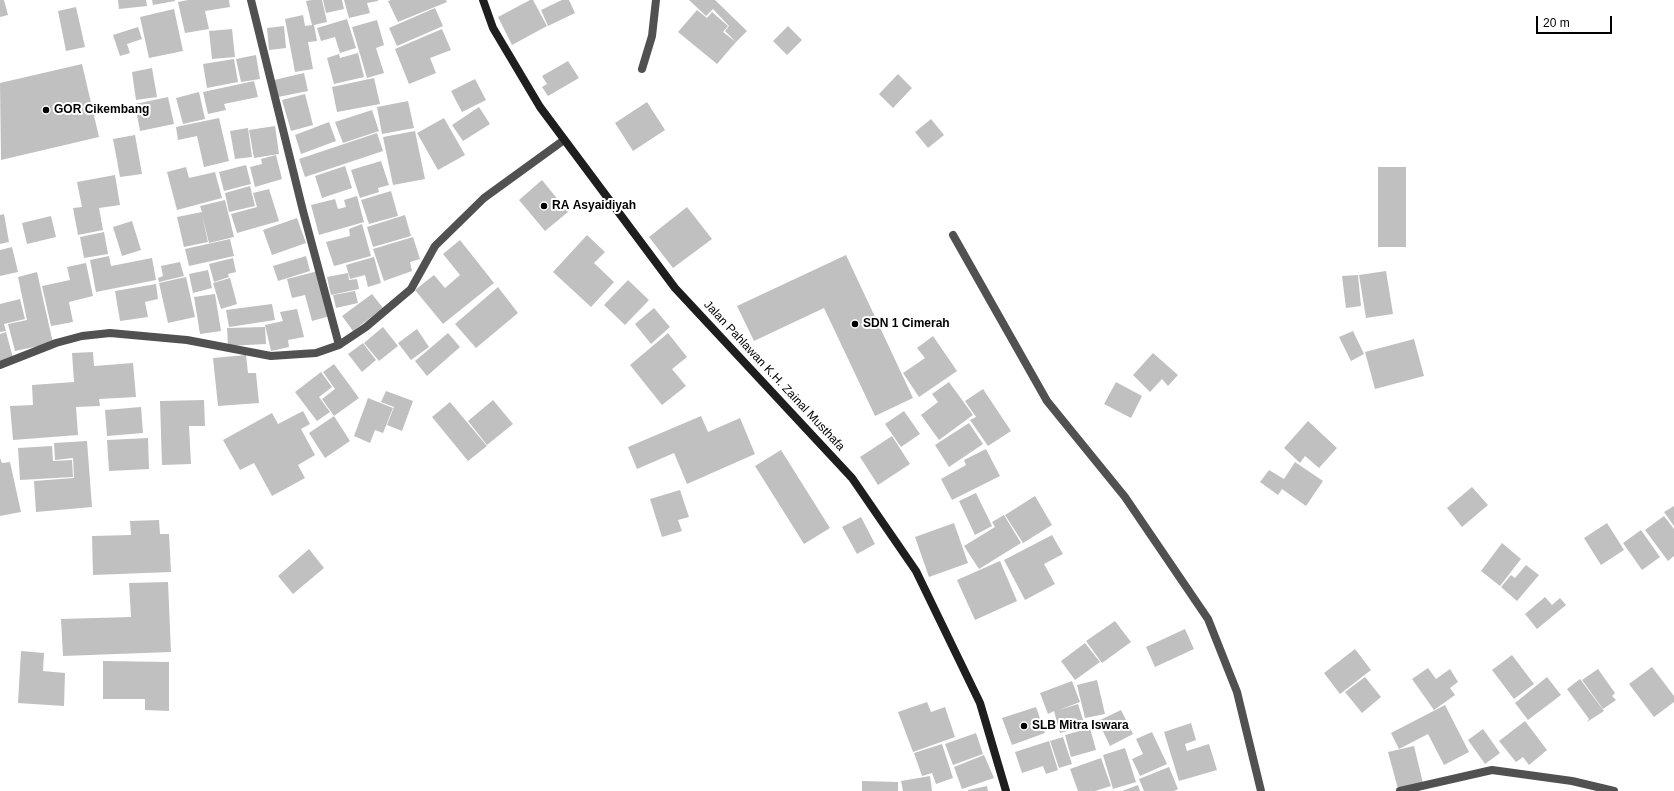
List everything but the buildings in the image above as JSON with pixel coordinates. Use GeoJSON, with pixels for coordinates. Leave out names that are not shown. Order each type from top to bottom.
{"type":"FeatureCollection","features":[{"type":"Feature","properties":{"kind":"street"},"geometry":{"type":"LineString","coordinates":[[252,0],[303,210],[339,345]]}},
{"type":"Feature","properties":{"kind":"street","name":"Jalan Pahlawan K.H. Zainal Musthafa"},"geometry":{"type":"LineString","coordinates":[[483,0],[493,28],[540,107],[675,288],[852,478],[916,571],[980,703],[1006,791]]}},
{"type":"Feature","properties":{"kind":"street"},"geometry":{"type":"LineString","coordinates":[[642,69],[652,36],[656,0]]}},
{"type":"Feature","properties":{"kind":"street"},"geometry":{"type":"LineString","coordinates":[[0,365],[56,343],[82,336],[110,333],[187,340],[271,356],[316,353],[339,345],[366,327],[411,289],[435,246],[484,198],[564,140]]}},
{"type":"Feature","properties":{"kind":"street"},"geometry":{"type":"LineString","coordinates":[[953,235],[1048,402],[1125,497],[1208,620],[1237,692],[1261,791]]}},
{"type":"Feature","properties":{"kind":"street"},"geometry":{"type":"LineString","coordinates":[[1405,790],[1492,770],[1572,781],[1614,791]]}},
{"type":"Feature","properties":{"kind":"place","name":"GOR Cikembang"},"geometry":{"type":"Point","coordinates":[46,110]}},
{"type":"Feature","properties":{"kind":"place","name":"RA Asyaidiyah"},"geometry":{"type":"Point","coordinates":[544,206]}},
{"type":"Feature","properties":{"kind":"place","name":"SDN 1 Cimerah"},"geometry":{"type":"Point","coordinates":[855,324]}},
{"type":"Feature","properties":{"kind":"place","name":"SLB Mitra Iswara"},"geometry":{"type":"Point","coordinates":[1024,726]}}]}
